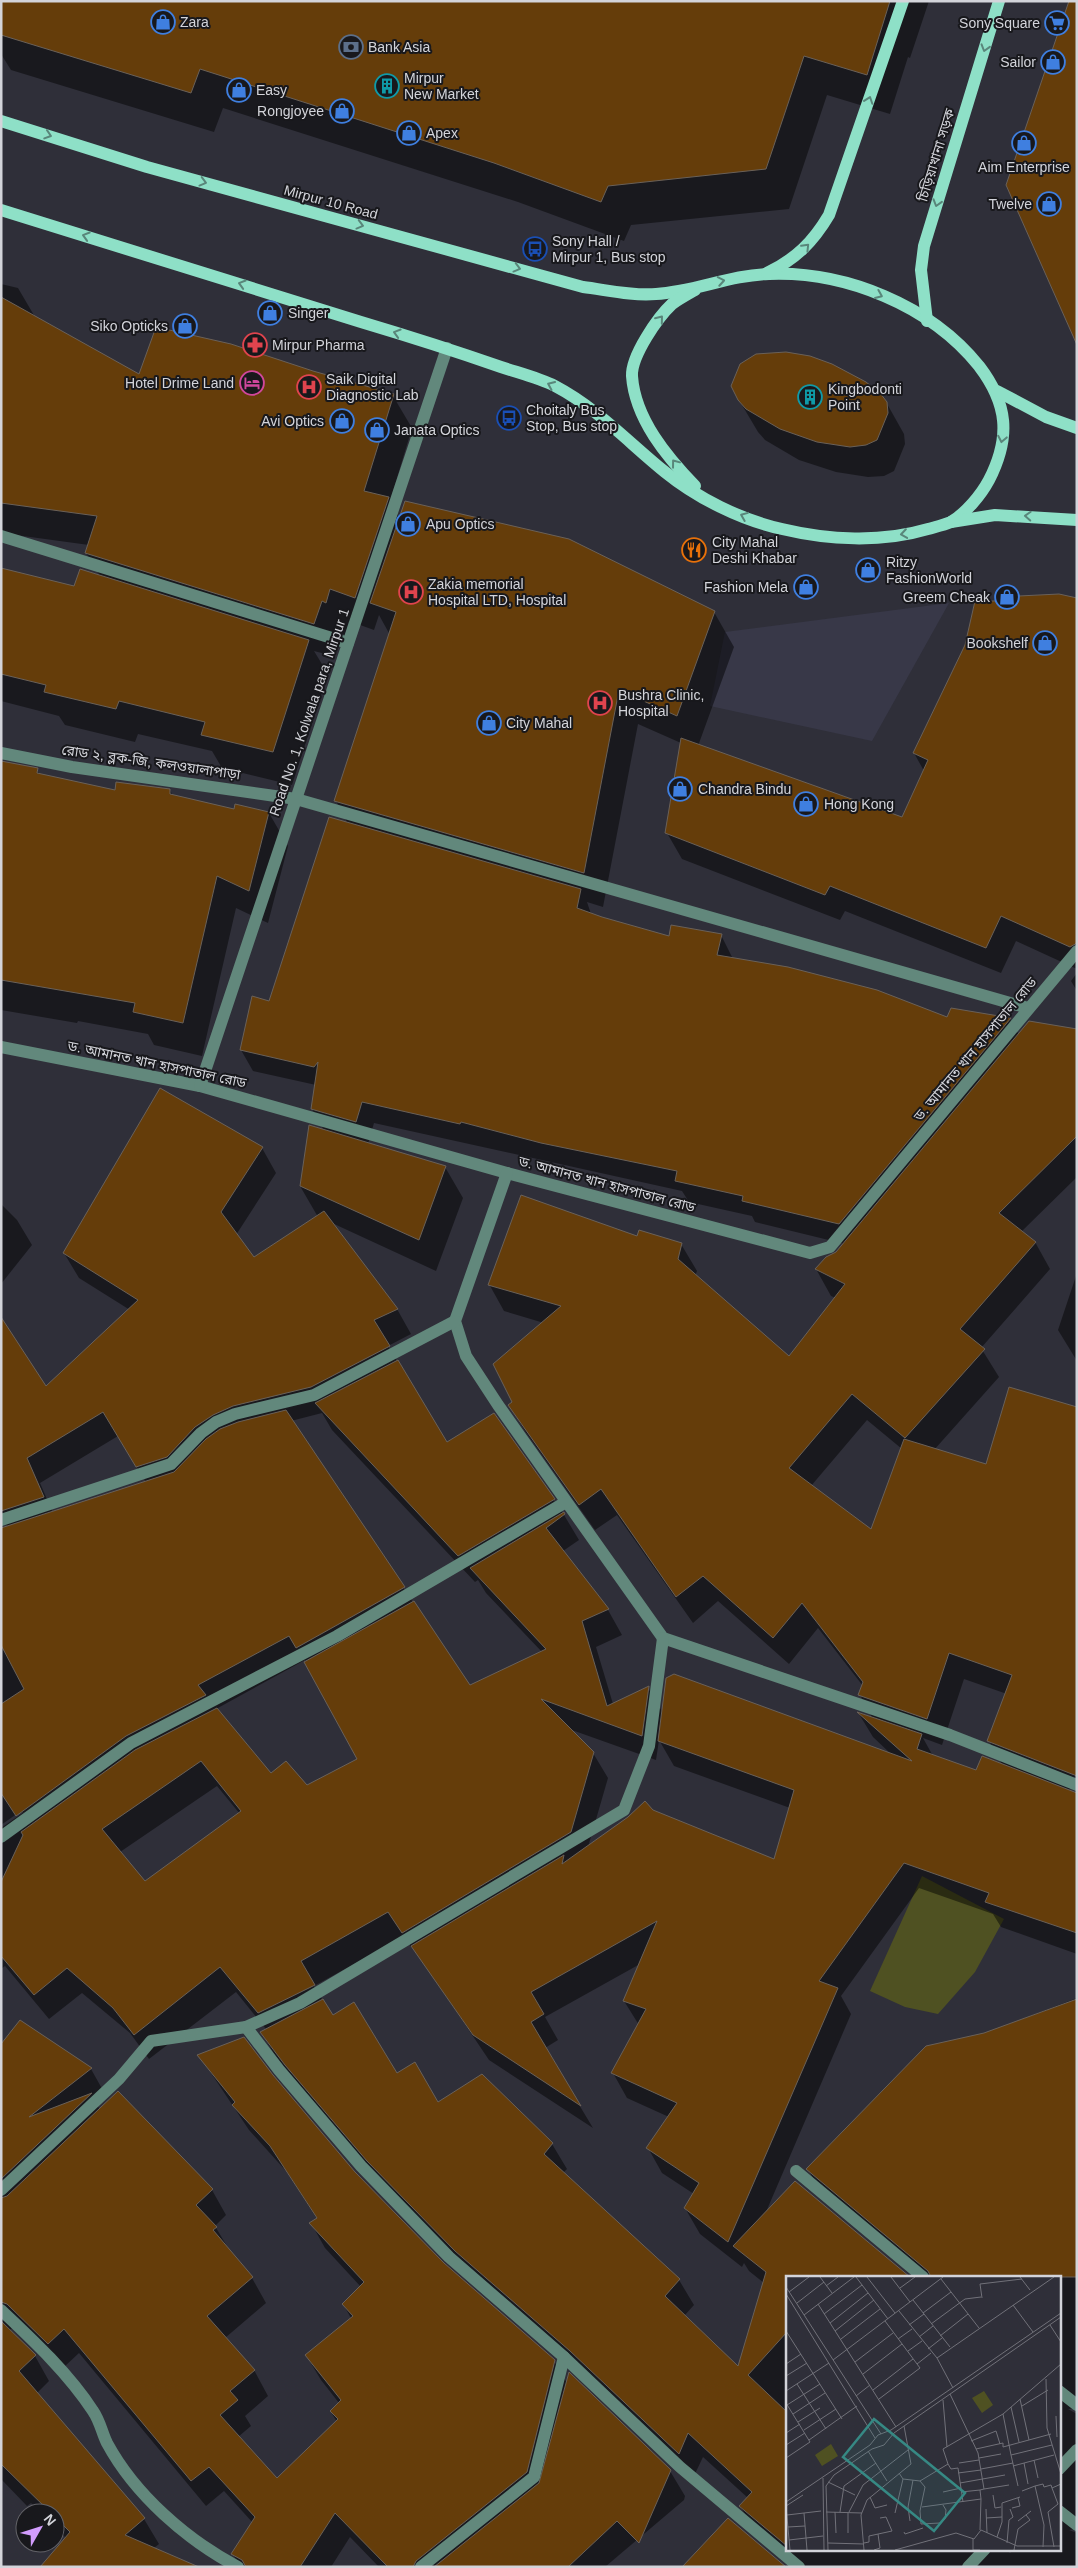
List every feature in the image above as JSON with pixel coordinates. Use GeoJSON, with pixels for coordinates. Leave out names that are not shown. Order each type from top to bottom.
{"type":"FeatureCollection","features":[{"type":"Feature","properties":{"kind":"main road"},"geometry":{"type":"LineString","coordinates":[[765,274],[800,254],[816,236],[829,216],[903,1]]}},
{"type":"Feature","properties":{"kind":"main road","name":"চিড়িয়াখানা সড়ক"},"geometry":{"type":"LineString","coordinates":[[927,321],[921,270],[924,246],[999,1]]}},
{"type":"Feature","properties":{"kind":"main road","name":"Mirpur 10 Road"},"geometry":{"type":"LineString","coordinates":[[1,121],[147,167],[583,287],[621,293],[656,294],[700,287]]}},
{"type":"Feature","properties":{"kind":"main road"},"geometry":{"type":"LineString","coordinates":[[1,210],[447,348],[552,385],[585,404],[668,475],[707,499],[777,528],[822,538],[875,538],[916,532],[951,522],[994,515],[1077,520]]}},
{"type":"Feature","properties":{"kind":"main road"},"geometry":{"type":"LineString","coordinates":[[707,499],[682,473],[655,437],[636,402],[632,374],[639,352],[652,328],[672,304],[700,287],[713,282],[765,274],[827,277],[856,285],[895,301],[950,336],[976,363],[997,392],[1003,413],[1004,431],[998,463],[982,494],[951,522]]}},
{"type":"Feature","properties":{"kind":"main road"},"geometry":{"type":"LineString","coordinates":[[997,392],[1046,417],[1077,428]]}},
{"type":"Feature","properties":{"kind":"street","name":"Road No. 1, Kolwala para, Mirpur 1"},"geometry":{"type":"LineString","coordinates":[[200,1086],[447,348]]}},
{"type":"Feature","properties":{"kind":"street"},"geometry":{"type":"LineString","coordinates":[[1,536],[348,643]]}},
{"type":"Feature","properties":{"kind":"street","name":"রোড ২, ব্লক-জি, কলওয়ালাপাড়া"},"geometry":{"type":"LineString","coordinates":[[1,753],[72,767],[296,799],[1028,1008]]}},
{"type":"Feature","properties":{"kind":"street","name":"ড. আমানত খান হাসপাতাল রোড"},"geometry":{"type":"LineString","coordinates":[[1,1048],[200,1086],[507,1173],[810,1254],[830,1247],[1077,951]]}},
{"type":"Feature","properties":{"kind":"street"},"geometry":{"type":"LineString","coordinates":[[507,1173],[455,1321],[466,1356],[566,1502],[663,1638],[950,1735],[1077,1785]]}},
{"type":"Feature","properties":{"kind":"street"},"geometry":{"type":"LineString","coordinates":[[1,1520],[171,1464],[201,1433],[216,1422],[235,1414],[314,1395],[455,1321]]}},
{"type":"Feature","properties":{"kind":"street"},"geometry":{"type":"LineString","coordinates":[[1,1837],[131,1743],[336,1636],[566,1502]]}},
{"type":"Feature","properties":{"kind":"street"},"geometry":{"type":"LineString","coordinates":[[1,2190],[119,2079],[151,2041],[246,2028],[300,2003],[624,1810],[649,1746],[663,1638]]}},
{"type":"Feature","properties":{"kind":"street"},"geometry":{"type":"LineString","coordinates":[[246,2028],[279,2070],[367,2173],[449,2257],[564,2357],[680,2467],[798,2567]]}},
{"type":"Feature","properties":{"kind":"street"},"geometry":{"type":"LineString","coordinates":[[796,2171],[922,2276]]}},
{"type":"Feature","properties":{"kind":"street"},"geometry":{"type":"LineString","coordinates":[[1,2310],[71,2382],[94,2413],[107,2443],[133,2481],[163,2513],[210,2552],[238,2567]]}},
{"type":"Feature","properties":{"kind":"street"},"geometry":{"type":"LineString","coordinates":[[422,2567],[534,2477],[564,2357]]}},
{"type":"Feature","properties":{"kind":"street"},"geometry":{"type":"LineString","coordinates":[[1060,2392],[1077,2405]]}},
{"type":"Feature","properties":{"kind":"street"},"geometry":{"type":"LineString","coordinates":[[1060,2468],[1077,2450]]}},
{"type":"Feature","properties":{"kind":"street"},"geometry":{"type":"LineString","coordinates":[[1060,2512],[1077,2525]]}},
{"type":"Feature","properties":{"kind":"street"},"geometry":{"type":"LineString","coordinates":[[968,2567],[984,2550]]}},
{"type":"Feature","properties":{"kind":"shaded area"},"geometry":{"type":"Polygon","coordinates":[[[949,603],[872,741],[710,706],[725,632],[949,603]]]}},
{"type":"Feature","properties":{"kind":"green space"},"geometry":{"type":"Polygon","coordinates":[[[922,1876],[1004,1919],[975,1972],[938,2014],[905,2007],[870,1991],[922,1876]]]}},
{"type":"Feature","properties":{"kind":"building"},"geometry":{"type":"Polygon","coordinates":[[[1,1],[890,1],[867,75],[804,56],[766,169],[608,186],[601,202],[494,163],[200,69],[191,93],[1,35],[1,1]]]}},
{"type":"Feature","properties":{"kind":"building"},"geometry":{"type":"Polygon","coordinates":[[[1069,1],[1077,1],[1077,345],[1006,185],[1069,1]]]}},
{"type":"Feature","properties":{"kind":"building"},"geometry":{"type":"Polygon","coordinates":[[[1,297],[139,374],[156,327],[231,344],[313,371],[394,394],[364,491],[389,497],[355,598],[330,589],[326,603],[322,601],[314,624],[85,553],[97,516],[1,503],[1,297]]]}},
{"type":"Feature","properties":{"kind":"building","name":"Kingbodonti Point"},"geometry":{"type":"Polygon","coordinates":[[[786,352],[810,356],[832,364],[866,382],[880,393],[887,402],[888,413],[877,440],[866,445],[850,447],[817,442],[780,429],[746,409],[738,400],[731,386],[740,364],[756,354],[786,352]]]}},
{"type":"Feature","properties":{"kind":"building"},"geometry":{"type":"Polygon","coordinates":[[[405,501],[569,539],[715,611],[677,716],[619,690],[584,873],[334,801],[396,612],[370,603],[405,501]]]}},
{"type":"Feature","properties":{"kind":"building"},"geometry":{"type":"Polygon","coordinates":[[[1,568],[74,586],[80,569],[309,640],[273,752],[201,735],[205,722],[119,701],[116,709],[44,692],[46,685],[1,674],[1,568]]]}},
{"type":"Feature","properties":{"kind":"building"},"geometry":{"type":"Polygon","coordinates":[[[1059,594],[1077,598],[1077,943],[1070,947],[1001,916],[986,948],[830,886],[825,895],[665,833],[681,738],[902,817],[928,760],[913,753],[965,645],[975,601],[998,601],[999,597],[1059,594]]]}},
{"type":"Feature","properties":{"kind":"building"},"geometry":{"type":"Polygon","coordinates":[[[1,761],[38,768],[37,773],[115,790],[116,782],[170,789],[170,794],[234,809],[235,804],[269,812],[249,891],[217,876],[183,1023],[133,1012],[135,1003],[1,980],[1,761]]]}},
{"type":"Feature","properties":{"kind":"building"},"geometry":{"type":"Polygon","coordinates":[[[329,817],[581,889],[577,908],[602,917],[669,936],[671,925],[722,934],[717,955],[788,967],[877,990],[947,1017],[951,1008],[1011,1018],[839,1224],[742,1201],[743,1196],[675,1181],[677,1171],[541,1143],[461,1122],[460,1124],[362,1102],[356,1122],[311,1109],[318,1062],[314,1067],[240,1050],[252,996],[269,1001],[329,817]]]}},
{"type":"Feature","properties":{"kind":"building"},"geometry":{"type":"Polygon","coordinates":[[[1029,1021],[1077,1029],[1077,1136],[999,1213],[1036,1242],[960,1329],[985,1349],[905,1438],[852,1394],[789,1468],[871,1529],[904,1439],[986,1464],[1009,1387],[1077,1407],[1077,1776],[987,1741],[1012,1675],[949,1653],[927,1719],[858,1695],[863,1682],[802,1603],[773,1638],[703,1576],[676,1597],[601,1489],[579,1505],[508,1405],[512,1402],[493,1364],[561,1306],[488,1285],[521,1195],[637,1236],[639,1230],[682,1243],[678,1259],[789,1356],[845,1284],[815,1269],[826,1257],[836,1252],[1029,1021]]]}},
{"type":"Feature","properties":{"kind":"building"},"geometry":{"type":"Polygon","coordinates":[[[160,1088],[263,1147],[221,1212],[254,1257],[324,1211],[398,1309],[374,1320],[390,1346],[311,1387],[233,1406],[213,1415],[195,1427],[167,1457],[136,1467],[103,1412],[27,1458],[44,1497],[1,1511],[1,1317],[46,1386],[138,1300],[63,1253],[160,1088]]]}},
{"type":"Feature","properties":{"kind":"building"},"geometry":{"type":"Polygon","coordinates":[[[309,1125],[446,1166],[419,1240],[300,1186],[309,1125]]]}},
{"type":"Feature","properties":{"kind":"building"},"geometry":{"type":"Polygon","coordinates":[[[398,1360],[447,1442],[494,1413],[555,1499],[458,1556],[315,1403],[398,1360]]]}},
{"type":"Feature","properties":{"kind":"building"},"geometry":{"type":"Polygon","coordinates":[[[286,1410],[405,1587],[296,1648],[289,1636],[198,1685],[206,1695],[126,1736],[16,1816],[1,1793],[1,1704],[24,1689],[1,1645],[1,1528],[174,1472],[206,1439],[220,1429],[238,1422],[286,1410]]]}},
{"type":"Feature","properties":{"kind":"building"},"geometry":{"type":"Polygon","coordinates":[[[564,1512],[565,1514],[546,1528],[609,1609],[582,1621],[607,1706],[649,1686],[642,1736],[541,1699],[594,1752],[571,1832],[402,1933],[388,1912],[301,1961],[315,1985],[258,2013],[220,1967],[134,2035],[113,2008],[67,1968],[34,1995],[1,1956],[1,1882],[23,1835],[21,1832],[135,1750],[217,1708],[271,1773],[286,1761],[307,1785],[357,1759],[304,1662],[414,1601],[470,1685],[546,1649],[470,1568],[564,1512]],[[201,1761],[102,1829],[145,1881],[241,1811],[201,1761]]]}},
{"type":"Feature","properties":{"kind":"building"},"geometry":{"type":"Polygon","coordinates":[[[674,1674],[912,1761],[857,1712],[922,1734],[917,1749],[976,1770],[982,1756],[1077,1793],[1077,1933],[985,1902],[989,1893],[904,1863],[819,1981],[838,1988],[728,2242],[684,2208],[699,2183],[646,2148],[677,2103],[611,2073],[646,2009],[623,2001],[657,1921],[531,1992],[544,2014],[531,2022],[581,2106],[473,2035],[411,1946],[564,1855],[562,1864],[628,1817],[645,1801],[653,1810],[774,1859],[794,1790],[658,1741],[666,1678],[674,1674]]]}},
{"type":"Feature","properties":{"kind":"building"},"geometry":{"type":"Polygon","coordinates":[[[323,1999],[333,2015],[354,2002],[397,2073],[415,2062],[438,2102],[482,2074],[553,2143],[544,2154],[680,2279],[665,2296],[738,2366],[766,2272],[733,2246],[795,2181],[909,2276],[786,2276],[786,2333],[748,2375],[786,2411],[786,2545],[739,2506],[752,2492],[688,2433],[679,2454],[570,2351],[455,2251],[367,2161],[285,2065],[260,2032],[323,1999]]]}},
{"type":"Feature","properties":{"kind":"building"},"geometry":{"type":"Polygon","coordinates":[[[1077,1999],[1077,2277],[930,2276],[928,2271],[806,2169],[926,2046],[984,2033],[1077,1999]]]}},
{"type":"Feature","properties":{"kind":"building"},"geometry":{"type":"Polygon","coordinates":[[[20,2020],[92,2068],[29,2117],[92,2093],[1,2179],[1,2044],[20,2020]]]}},
{"type":"Feature","properties":{"kind":"building"},"geometry":{"type":"Polygon","coordinates":[[[244,2037],[273,2075],[355,2172],[444,2263],[555,2360],[527,2472],[416,2561],[413,2567],[388,2567],[335,2513],[300,2567],[246,2567],[242,2560],[231,2554],[255,2517],[209,2467],[191,2481],[64,2329],[48,2344],[7,2304],[1,2302],[1,2198],[7,2196],[118,2091],[213,2189],[196,2205],[217,2227],[213,2230],[253,2277],[207,2316],[255,2370],[230,2391],[238,2400],[220,2415],[277,2478],[338,2419],[330,2411],[341,2400],[305,2355],[353,2316],[342,2304],[364,2282],[309,2223],[317,2218],[270,2146],[232,2105],[235,2102],[197,2055],[244,2037]]]}},
{"type":"Feature","properties":{"kind":"building"},"geometry":{"type":"Polygon","coordinates":[[[1,2321],[36,2355],[19,2371],[145,2518],[125,2535],[199,2567],[40,2567],[52,2553],[65,2553],[65,2538],[70,2532],[65,2527],[65,2503],[41,2503],[1,2464],[1,2321]]]}},
{"type":"Feature","properties":{"kind":"building"},"geometry":{"type":"Polygon","coordinates":[[[569,2372],[671,2470],[639,2543],[617,2521],[568,2567],[434,2567],[539,2483],[569,2372]]]}},
{"type":"Feature","properties":{"kind":"building"},"geometry":{"type":"Polygon","coordinates":[[[728,2518],[786,2567],[682,2567],[728,2518]]]}},
{"type":"Feature","properties":{"kind":"place","name":"Zara"},"geometry":{"type":"Point","coordinates":[163,22]}},
{"type":"Feature","properties":{"kind":"place","name":"Sony Square"},"geometry":{"type":"Point","coordinates":[1057,23]}},
{"type":"Feature","properties":{"kind":"place","name":"Bank Asia"},"geometry":{"type":"Point","coordinates":[351,47]}},
{"type":"Feature","properties":{"kind":"place","name":"Sailor"},"geometry":{"type":"Point","coordinates":[1053,62]}},
{"type":"Feature","properties":{"kind":"place","name":"Mirpur New Market"},"geometry":{"type":"Point","coordinates":[387,86]}},
{"type":"Feature","properties":{"kind":"place","name":"Easy"},"geometry":{"type":"Point","coordinates":[239,90]}},
{"type":"Feature","properties":{"kind":"place","name":"Rongjoyee"},"geometry":{"type":"Point","coordinates":[342,111]}},
{"type":"Feature","properties":{"kind":"place","name":"Apex"},"geometry":{"type":"Point","coordinates":[409,133]}},
{"type":"Feature","properties":{"kind":"place","name":"Aim Enterprise"},"geometry":{"type":"Point","coordinates":[1024,143]}},
{"type":"Feature","properties":{"kind":"place","name":"Twelve"},"geometry":{"type":"Point","coordinates":[1049,204]}},
{"type":"Feature","properties":{"kind":"place","name":"Sony Hall / Mirpur 1, Bus stop"},"geometry":{"type":"Point","coordinates":[535,249]}},
{"type":"Feature","properties":{"kind":"place","name":"Singer"},"geometry":{"type":"Point","coordinates":[270,313]}},
{"type":"Feature","properties":{"kind":"place","name":"Siko Opticks"},"geometry":{"type":"Point","coordinates":[185,326]}},
{"type":"Feature","properties":{"kind":"place","name":"Mirpur Pharma"},"geometry":{"type":"Point","coordinates":[255,345]}},
{"type":"Feature","properties":{"kind":"place","name":"Hotel Drime Land"},"geometry":{"type":"Point","coordinates":[252,383]}},
{"type":"Feature","properties":{"kind":"place","name":"Saik Digital Diagnostic Lab"},"geometry":{"type":"Point","coordinates":[309,387]}},
{"type":"Feature","properties":{"kind":"place","name":"Kingbodonti Point"},"geometry":{"type":"Point","coordinates":[810,397]}},
{"type":"Feature","properties":{"kind":"place","name":"Choitaly Bus Stop, Bus stop"},"geometry":{"type":"Point","coordinates":[509,418]}},
{"type":"Feature","properties":{"kind":"place","name":"Avi Optics"},"geometry":{"type":"Point","coordinates":[342,421]}},
{"type":"Feature","properties":{"kind":"place","name":"Janata Optics"},"geometry":{"type":"Point","coordinates":[377,430]}},
{"type":"Feature","properties":{"kind":"place","name":"Apu Optics"},"geometry":{"type":"Point","coordinates":[408,524]}},
{"type":"Feature","properties":{"kind":"place","name":"City Mahal Deshi Khabar"},"geometry":{"type":"Point","coordinates":[694,550]}},
{"type":"Feature","properties":{"kind":"place","name":"Ritzy FashionWorld"},"geometry":{"type":"Point","coordinates":[868,570]}},
{"type":"Feature","properties":{"kind":"place","name":"Fashion Mela"},"geometry":{"type":"Point","coordinates":[806,587]}},
{"type":"Feature","properties":{"kind":"place","name":"Zakia memorial Hospital LTD, Hospital"},"geometry":{"type":"Point","coordinates":[411,592]}},
{"type":"Feature","properties":{"kind":"place","name":"Greem Cheak"},"geometry":{"type":"Point","coordinates":[1007,597]}},
{"type":"Feature","properties":{"kind":"place","name":"Bookshelf"},"geometry":{"type":"Point","coordinates":[1045,643]}},
{"type":"Feature","properties":{"kind":"place","name":"Bushra Clinic, Hospital"},"geometry":{"type":"Point","coordinates":[600,703]}},
{"type":"Feature","properties":{"kind":"place","name":"City Mahal"},"geometry":{"type":"Point","coordinates":[489,723]}},
{"type":"Feature","properties":{"kind":"place","name":"Chandra Bindu"},"geometry":{"type":"Point","coordinates":[680,789]}},
{"type":"Feature","properties":{"kind":"place","name":"Hong Kong"},"geometry":{"type":"Point","coordinates":[806,804]}}]}
